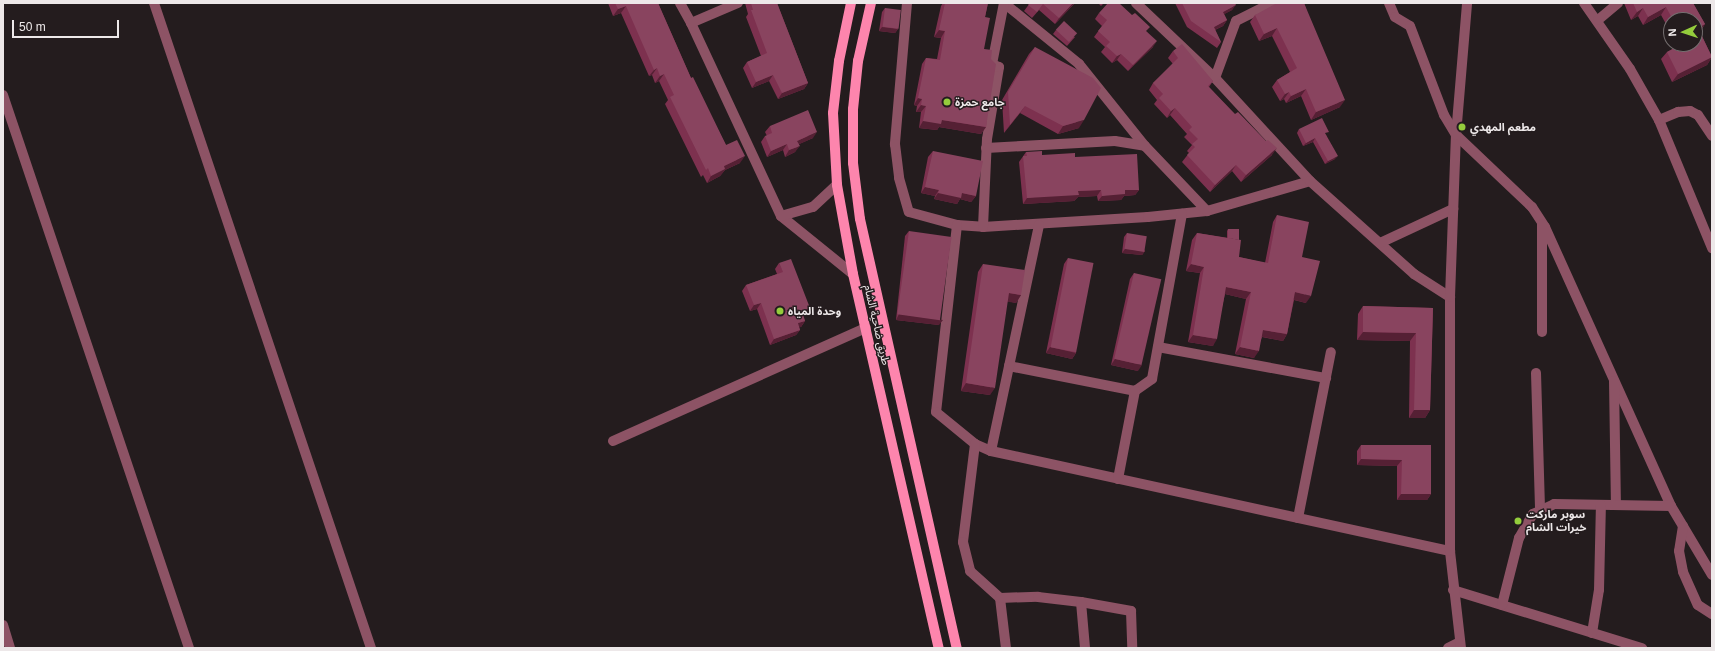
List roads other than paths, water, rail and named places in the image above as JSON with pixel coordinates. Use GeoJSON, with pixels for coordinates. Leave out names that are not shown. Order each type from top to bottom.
{"type":"FeatureCollection","features":[{"type":"Feature","properties":{"kind":"main road","name":"طريق ضاحية الشام"},"geometry":{"type":"LineString","coordinates":[[851,3],[839,60],[833,112],[837,185],[853,274],[940,648]]}},
{"type":"Feature","properties":{"kind":"main road","name":"طريق ضاحية الشام"},"geometry":{"type":"LineString","coordinates":[[871,3],[858,61],[853,109],[853,163],[860,219],[957,648]]}},
{"type":"Feature","properties":{"kind":"street"},"geometry":{"type":"LineString","coordinates":[[154,3],[371,648]]}},
{"type":"Feature","properties":{"kind":"street"},"geometry":{"type":"LineString","coordinates":[[680,3],[691,23],[782,216],[853,274]]}},
{"type":"Feature","properties":{"kind":"street"},"geometry":{"type":"LineString","coordinates":[[907,3],[895,144],[899,178],[909,212],[956,225],[983,227],[1039,226],[1207,211],[1310,181]]}},
{"type":"Feature","properties":{"kind":"street"},"geometry":{"type":"LineString","coordinates":[[983,227],[986,148],[989,118],[999,67],[992,64],[1004,3],[1079,64],[1145,146],[1207,211]]}},
{"type":"Feature","properties":{"kind":"street"},"geometry":{"type":"LineString","coordinates":[[1136,3],[1147,7],[1310,181],[1414,274],[1450,297]]}},
{"type":"Feature","properties":{"kind":"street"},"geometry":{"type":"LineString","coordinates":[[1215,78],[1236,21],[1272,3]]}},
{"type":"Feature","properties":{"kind":"street"},"geometry":{"type":"LineString","coordinates":[[1389,3],[1395,17],[1410,26],[1444,115],[1456,135],[1532,207],[1542,222],[1672,506],[1712,575]]}},
{"type":"Feature","properties":{"kind":"street"},"geometry":{"type":"LineString","coordinates":[[1448,648],[1461,645],[1453,590],[1450,552],[1450,297],[1456,135],[1467,3]]}},
{"type":"Feature","properties":{"kind":"street"},"geometry":{"type":"LineString","coordinates":[[1584,3],[1598,20],[1630,69],[1659,120],[1712,248]]}},
{"type":"Feature","properties":{"kind":"street"},"geometry":{"type":"LineString","coordinates":[[1598,20],[1618,3]]}},
{"type":"Feature","properties":{"kind":"street"},"geometry":{"type":"LineString","coordinates":[[691,23],[734,4]]}},
{"type":"Feature","properties":{"kind":"street"},"geometry":{"type":"LineString","coordinates":[[3,95],[189,648]]}},
{"type":"Feature","properties":{"kind":"street"},"geometry":{"type":"LineString","coordinates":[[1659,120],[1678,112],[1690,111],[1698,114],[1712,136]]}},
{"type":"Feature","properties":{"kind":"street"},"geometry":{"type":"LineString","coordinates":[[986,148],[1116,141],[1145,146]]}},
{"type":"Feature","properties":{"kind":"street"},"geometry":{"type":"LineString","coordinates":[[782,216],[813,207],[837,185]]}},
{"type":"Feature","properties":{"kind":"street"},"geometry":{"type":"LineString","coordinates":[[1380,243],[1453,209]]}},
{"type":"Feature","properties":{"kind":"street"},"geometry":{"type":"LineString","coordinates":[[1009,366],[1135,391],[1152,380],[1182,214]]}},
{"type":"Feature","properties":{"kind":"street"},"geometry":{"type":"LineString","coordinates":[[1542,222],[1542,332]]}},
{"type":"Feature","properties":{"kind":"street"},"geometry":{"type":"LineString","coordinates":[[956,225],[936,412],[975,444],[992,451],[1450,552]]}},
{"type":"Feature","properties":{"kind":"street"},"geometry":{"type":"LineString","coordinates":[[992,451],[1039,226]]}},
{"type":"Feature","properties":{"kind":"street"},"geometry":{"type":"LineString","coordinates":[[613,441],[866,328]]}},
{"type":"Feature","properties":{"kind":"street"},"geometry":{"type":"LineString","coordinates":[[1158,347],[1326,378]]}},
{"type":"Feature","properties":{"kind":"street"},"geometry":{"type":"LineString","coordinates":[[1298,518],[1331,352]]}},
{"type":"Feature","properties":{"kind":"street"},"geometry":{"type":"LineString","coordinates":[[1536,374],[1540,511]]}},
{"type":"Feature","properties":{"kind":"street"},"geometry":{"type":"LineString","coordinates":[[1614,377],[1616,506]]}},
{"type":"Feature","properties":{"kind":"street"},"geometry":{"type":"LineString","coordinates":[[1118,479],[1135,391]]}},
{"type":"Feature","properties":{"kind":"street"},"geometry":{"type":"LineString","coordinates":[[975,444],[963,542],[970,571],[1000,598],[1006,648]]}},
{"type":"Feature","properties":{"kind":"street"},"geometry":{"type":"LineString","coordinates":[[1502,605],[1519,538],[1533,514],[1554,504],[1672,506]]}},
{"type":"Feature","properties":{"kind":"street"},"geometry":{"type":"LineString","coordinates":[[1592,632],[1599,590],[1601,505]]}},
{"type":"Feature","properties":{"kind":"street"},"geometry":{"type":"LineString","coordinates":[[1683,526],[1679,551],[1683,572],[1698,605],[1712,614]]}},
{"type":"Feature","properties":{"kind":"street"},"geometry":{"type":"LineString","coordinates":[[1453,590],[1642,648]]}},
{"type":"Feature","properties":{"kind":"street"},"geometry":{"type":"LineString","coordinates":[[1000,598],[1038,597],[1081,602],[1131,611],[1132,648]]}},
{"type":"Feature","properties":{"kind":"street"},"geometry":{"type":"LineString","coordinates":[[1081,602],[1085,648]]}},
{"type":"Feature","properties":{"kind":"street"},"geometry":{"type":"LineString","coordinates":[[3,625],[10,648]]}},
{"type":"Feature","properties":{"kind":"place","name":"جامع حمزة"},"geometry":{"type":"Point","coordinates":[947,102]}},
{"type":"Feature","properties":{"kind":"place","name":"مطعم المهدي"},"geometry":{"type":"Point","coordinates":[1462,127]}},
{"type":"Feature","properties":{"kind":"place","name":"وحدة المياه"},"geometry":{"type":"Point","coordinates":[780,311]}},
{"type":"Feature","properties":{"kind":"place","name":"سوبر ماركت خيرات الشام"},"geometry":{"type":"Point","coordinates":[1518,521]}}]}
